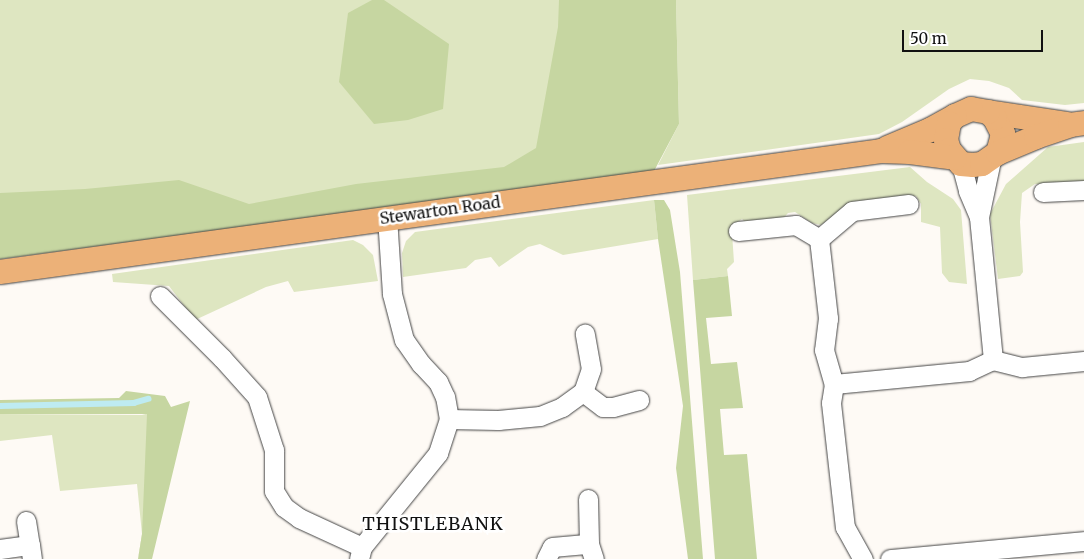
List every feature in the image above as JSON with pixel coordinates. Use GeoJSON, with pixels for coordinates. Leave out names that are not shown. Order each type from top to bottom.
{"type":"FeatureCollection","features":[{"type":"Feature","properties":{"kind":"main road"},"geometry":{"type":"LineString","coordinates":[[971,109],[1077,124],[994,156],[982,164],[958,161],[946,140],[949,123],[955,116],[971,109]]}},
{"type":"Feature","properties":{"kind":"main road"},"geometry":{"type":"LineString","coordinates":[[988,112],[995,118],[1002,134],[994,156]]}},
{"type":"Feature","properties":{"kind":"main road","name":"Stewarton Road"},"geometry":{"type":"LineString","coordinates":[[881,151],[930,130],[955,116]]}},
{"type":"Feature","properties":{"kind":"main road","name":"Stewarton Road"},"geometry":{"type":"LineString","coordinates":[[0,272],[387,217],[881,151],[910,152],[958,161]]}},
{"type":"Feature","properties":{"kind":"street"},"geometry":{"type":"LineString","coordinates":[[979,217],[994,156]]}},
{"type":"Feature","properties":{"kind":"street"},"geometry":{"type":"LineString","coordinates":[[958,161],[979,217],[993,360]]}},
{"type":"Feature","properties":{"kind":"street"},"geometry":{"type":"LineString","coordinates":[[1043,192],[1084,190]]}},
{"type":"Feature","properties":{"kind":"street"},"geometry":{"type":"LineString","coordinates":[[820,239],[852,212],[909,204]]}},
{"type":"Feature","properties":{"kind":"street"},"geometry":{"type":"LineString","coordinates":[[160,296],[222,358],[257,397],[274,450],[274,491],[284,506],[299,518],[361,553],[438,453],[449,419],[445,397],[438,382],[421,364],[404,340],[392,294],[387,217]]}},
{"type":"Feature","properties":{"kind":"street"},"geometry":{"type":"LineString","coordinates":[[738,232],[796,225],[820,239]]}},
{"type":"Feature","properties":{"kind":"street"},"geometry":{"type":"LineString","coordinates":[[820,239],[828,318],[824,350],[834,384],[831,403],[845,526],[863,559]]}},
{"type":"Feature","properties":{"kind":"street"},"geometry":{"type":"LineString","coordinates":[[449,419],[498,420],[540,416],[562,407],[583,392],[591,369],[585,334]]}},
{"type":"Feature","properties":{"kind":"street"},"geometry":{"type":"LineString","coordinates":[[834,384],[969,371],[993,360],[1022,367],[1084,361]]}},
{"type":"Feature","properties":{"kind":"street"},"geometry":{"type":"LineString","coordinates":[[583,392],[603,407],[613,407],[639,400]]}},
{"type":"Feature","properties":{"kind":"street"},"geometry":{"type":"LineString","coordinates":[[546,559],[552,548],[591,552],[588,499]]}},
{"type":"Feature","properties":{"kind":"street"},"geometry":{"type":"LineString","coordinates":[[0,549],[31,552],[26,521]]}},
{"type":"Feature","properties":{"kind":"street"},"geometry":{"type":"LineString","coordinates":[[890,559],[1084,541]]}},
{"type":"Feature","properties":{"kind":"green space"},"geometry":{"type":"Polygon","coordinates":[[[0,0],[612,0],[587,181],[0,259],[0,0]]]}},
{"type":"Feature","properties":{"kind":"green space"},"geometry":{"type":"Polygon","coordinates":[[[372,0],[384,0],[449,44],[443,109],[408,120],[374,124],[339,82],[348,13],[372,0]]]}},
{"type":"Feature","properties":{"kind":"green space"},"geometry":{"type":"Polygon","coordinates":[[[559,0],[676,0],[679,124],[653,173],[0,259],[0,193],[85,189],[179,180],[249,204],[356,184],[504,167],[536,148],[558,27],[559,0]]]}},
{"type":"Feature","properties":{"kind":"green space"},"geometry":{"type":"Polygon","coordinates":[[[676,0],[1084,0],[1084,103],[1065,105],[1022,100],[1009,88],[989,81],[970,79],[949,89],[902,122],[879,134],[658,165],[679,124],[676,0]]]}},
{"type":"Feature","properties":{"kind":"green space"},"geometry":{"type":"Polygon","coordinates":[[[1084,142],[1084,185],[1035,184],[1022,193],[1020,222],[1023,272],[1020,276],[998,279],[990,214],[1006,184],[1048,147],[1084,142]]]}},
{"type":"Feature","properties":{"kind":"green space"},"geometry":{"type":"Polygon","coordinates":[[[910,167],[927,182],[953,199],[961,210],[967,284],[949,282],[942,273],[940,227],[921,222],[921,204],[916,196],[852,202],[821,225],[812,223],[795,212],[788,213],[780,222],[749,226],[742,219],[735,224],[732,233],[734,262],[727,269],[728,276],[693,280],[687,195],[910,167]]]}},
{"type":"Feature","properties":{"kind":"green space"},"geometry":{"type":"Polygon","coordinates":[[[654,200],[658,239],[563,255],[540,244],[528,247],[499,267],[491,257],[475,260],[466,268],[403,277],[402,253],[406,241],[415,232],[654,200]]]}},
{"type":"Feature","properties":{"kind":"green space"},"geometry":{"type":"Polygon","coordinates":[[[654,200],[664,200],[670,210],[680,272],[703,559],[688,559],[676,468],[683,406],[654,200]]]}},
{"type":"Feature","properties":{"kind":"green space"},"geometry":{"type":"Polygon","coordinates":[[[353,240],[363,245],[373,255],[378,281],[294,292],[288,281],[266,287],[195,320],[169,286],[113,282],[112,274],[353,240]]]}},
{"type":"Feature","properties":{"kind":"green space"},"geometry":{"type":"Polygon","coordinates":[[[728,276],[732,316],[706,318],[711,364],[737,362],[743,408],[720,409],[724,455],[747,454],[757,559],[715,559],[693,280],[728,276]]]}},
{"type":"Feature","properties":{"kind":"green space"},"geometry":{"type":"Polygon","coordinates":[[[126,391],[165,396],[171,407],[190,401],[152,559],[138,559],[142,534],[147,414],[0,414],[0,400],[119,398],[126,391]]]}},
{"type":"Feature","properties":{"kind":"green space"},"geometry":{"type":"Polygon","coordinates":[[[171,407],[138,559],[142,534],[137,484],[60,491],[52,435],[0,441],[0,414],[142,415],[171,407]]]}},
{"type":"Feature","properties":{"kind":"waterway"},"geometry":{"type":"LineString","coordinates":[[0,406],[134,403],[148,399]]}},
{"type":"Feature","properties":{"kind":"district","name":"THISTLEBANK"},"geometry":{"type":"Point","coordinates":[433,524]}}]}
